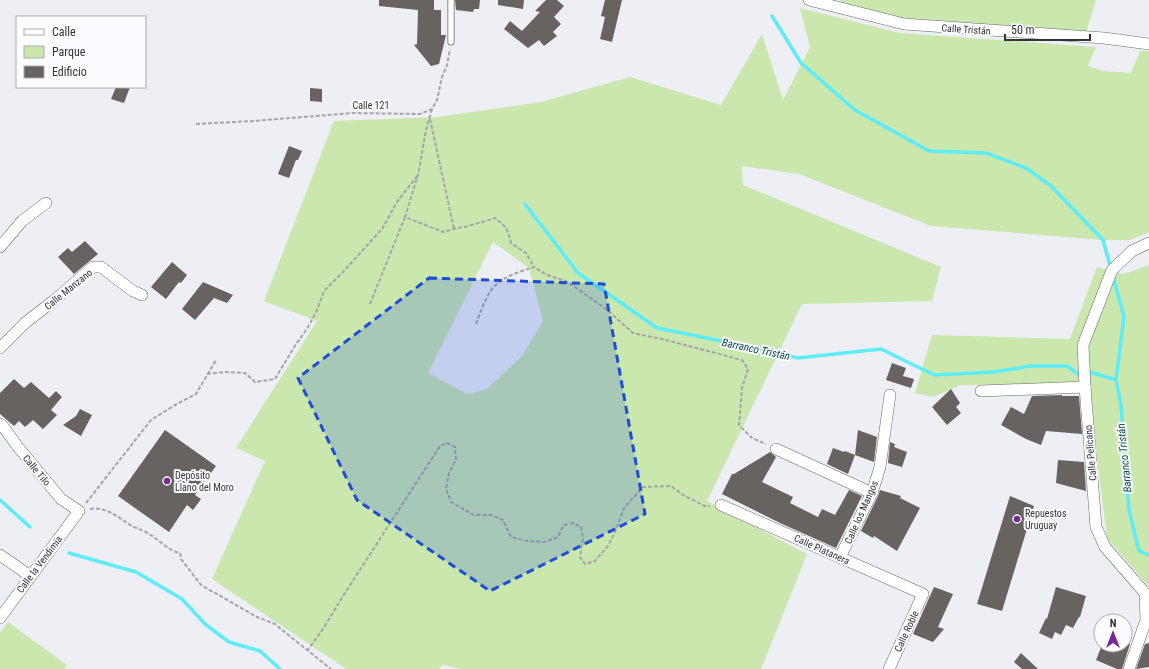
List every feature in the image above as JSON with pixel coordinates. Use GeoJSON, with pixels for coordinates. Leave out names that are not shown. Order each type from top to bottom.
{"type":"FeatureCollection","features":[{"type":"Feature","properties":{"kind":"street","name":"Calle Tristán"},"geometry":{"type":"LineString","coordinates":[[809,0],[904,24],[1104,38],[1149,44]]}},
{"type":"Feature","properties":{"kind":"street"},"geometry":{"type":"LineString","coordinates":[[0,247],[22,221],[46,203]]}},
{"type":"Feature","properties":{"kind":"street","name":"Calle Pelícano"},"geometry":{"type":"LineString","coordinates":[[1129,669],[1146,620],[1145,593],[1105,547],[1096,527],[1083,345],[1112,270],[1132,251],[1149,243]]}},
{"type":"Feature","properties":{"kind":"street","name":"Calle Manzano"},"geometry":{"type":"LineString","coordinates":[[0,348],[26,323],[93,267],[101,267],[133,291],[142,294]]}},
{"type":"Feature","properties":{"kind":"street"},"geometry":{"type":"LineString","coordinates":[[980,391],[1085,387]]}},
{"type":"Feature","properties":{"kind":"street","name":"Calle los Mangos"},"geometry":{"type":"LineString","coordinates":[[840,557],[872,493],[880,467],[890,395]]}},
{"type":"Feature","properties":{"kind":"street","name":"Calle Tilo"},"geometry":{"type":"LineString","coordinates":[[0,424],[61,499],[79,511]]}},
{"type":"Feature","properties":{"kind":"street"},"geometry":{"type":"LineString","coordinates":[[776,449],[872,493]]}},
{"type":"Feature","properties":{"kind":"street","name":"Calle Platanera"},"geometry":{"type":"LineString","coordinates":[[721,504],[923,594]]}},
{"type":"Feature","properties":{"kind":"street","name":"Calle la Vendimia"},"geometry":{"type":"LineString","coordinates":[[0,618],[79,511]]}},
{"type":"Feature","properties":{"kind":"street"},"geometry":{"type":"LineString","coordinates":[[0,555],[30,576]]}},
{"type":"Feature","properties":{"kind":"street","name":"Calle Roble"},"geometry":{"type":"LineString","coordinates":[[889,669],[923,594]]}},
{"type":"Feature","properties":{"kind":"lane"},"geometry":{"type":"LineString","coordinates":[[451,0],[451,42]]}},
{"type":"Feature","properties":{"kind":"path"},"geometry":{"type":"LineString","coordinates":[[370,304],[405,217],[418,175],[426,130],[432,109],[437,100],[442,77],[447,65],[451,42]]}},
{"type":"Feature","properties":{"kind":"path","name":"Calle 121"},"geometry":{"type":"LineString","coordinates":[[196,124],[353,114],[420,114],[432,109]]}},
{"type":"Feature","properties":{"kind":"path"},"geometry":{"type":"LineString","coordinates":[[430,117],[454,229]]}},
{"type":"Feature","properties":{"kind":"path"},"geometry":{"type":"LineString","coordinates":[[208,374],[225,372],[245,373],[255,382],[275,380],[296,344],[307,329],[317,310],[324,290],[344,272],[382,229],[397,202],[418,175]]}},
{"type":"Feature","properties":{"kind":"path"},"geometry":{"type":"LineString","coordinates":[[405,217],[443,232],[495,218],[505,225],[509,233],[511,244],[526,253],[534,267],[568,282],[606,309],[633,333],[742,360],[748,369],[742,388],[739,425],[752,438],[776,449]]}},
{"type":"Feature","properties":{"kind":"path"},"geometry":{"type":"LineString","coordinates":[[476,324],[490,291],[499,282],[517,272],[534,267]]}},
{"type":"Feature","properties":{"kind":"path"},"geometry":{"type":"LineString","coordinates":[[79,511],[151,420],[196,394],[216,360]]}},
{"type":"Feature","properties":{"kind":"path"},"geometry":{"type":"LineString","coordinates":[[307,650],[323,629],[342,596],[440,446],[447,443],[455,446],[456,460],[449,473],[446,489],[451,502],[474,515],[491,514],[503,520],[511,537],[528,542],[544,542],[558,537],[564,525],[573,523],[581,527],[583,538],[580,558],[585,564],[595,561],[608,546],[624,508],[643,487],[671,486],[683,495],[705,506],[721,504]]}},
{"type":"Feature","properties":{"kind":"path"},"geometry":{"type":"LineString","coordinates":[[79,511],[93,509],[107,511],[134,527],[148,533],[174,552],[180,553],[181,559],[202,585],[257,617],[275,624],[331,669]]}},
{"type":"Feature","properties":{"kind":"highlighted area"},"geometry":{"type":"Polygon","coordinates":[[[429,278],[604,284],[645,514],[490,591],[357,500],[298,378],[429,278]]]}},
{"type":"Feature","properties":{"kind":"green space"},"geometry":{"type":"Polygon","coordinates":[[[841,0],[1096,0],[1086,33],[910,20],[839,4],[841,0]]]}},
{"type":"Feature","properties":{"kind":"green space"},"geometry":{"type":"Polygon","coordinates":[[[800,8],[900,33],[1096,47],[1088,66],[1103,71],[1131,73],[1140,51],[1149,51],[1149,232],[1130,240],[1103,240],[931,226],[799,174],[742,166],[743,185],[941,267],[932,301],[802,304],[707,501],[807,554],[761,669],[461,669],[443,665],[439,669],[346,669],[212,579],[265,461],[236,448],[317,321],[264,301],[334,121],[437,117],[541,102],[630,77],[721,105],[762,34],[783,100],[810,47],[800,8]],[[493,242],[428,373],[467,394],[487,389],[522,356],[543,321],[529,268],[493,242]]]}},
{"type":"Feature","properties":{"kind":"green space"},"geometry":{"type":"Polygon","coordinates":[[[1149,265],[1149,587],[1107,538],[1088,384],[961,385],[933,397],[915,393],[932,335],[1070,339],[1097,267],[1124,274],[1149,265]]]}},
{"type":"Feature","properties":{"kind":"green space"},"geometry":{"type":"Polygon","coordinates":[[[8,622],[67,665],[64,669],[0,669],[0,633],[8,622]]]}},
{"type":"Feature","properties":{"kind":"building"},"geometry":{"type":"Polygon","coordinates":[[[379,0],[434,0],[434,10],[441,10],[441,35],[446,35],[439,64],[431,66],[414,45],[417,44],[418,10],[379,6],[379,0]]]}},
{"type":"Feature","properties":{"kind":"building"},"geometry":{"type":"Polygon","coordinates":[[[455,0],[480,0],[479,9],[474,9],[473,12],[456,10],[455,0]]]}},
{"type":"Feature","properties":{"kind":"building"},"geometry":{"type":"Polygon","coordinates":[[[498,0],[524,0],[523,9],[498,5],[498,0]]]}},
{"type":"Feature","properties":{"kind":"building"},"geometry":{"type":"Polygon","coordinates":[[[546,0],[557,0],[564,6],[554,17],[561,24],[553,32],[557,36],[544,46],[539,40],[528,48],[504,29],[510,21],[522,31],[540,12],[535,11],[546,0]]]}},
{"type":"Feature","properties":{"kind":"building"},"geometry":{"type":"Polygon","coordinates":[[[605,0],[622,0],[612,42],[600,39],[605,17],[601,16],[605,0]]]}},
{"type":"Feature","properties":{"kind":"building"},"geometry":{"type":"Polygon","coordinates":[[[116,88],[130,88],[124,103],[111,99],[116,88]]]}},
{"type":"Feature","properties":{"kind":"building"},"geometry":{"type":"Polygon","coordinates":[[[310,88],[322,89],[322,102],[310,101],[310,88]]]}},
{"type":"Feature","properties":{"kind":"building"},"geometry":{"type":"Polygon","coordinates":[[[289,146],[302,151],[298,160],[296,160],[289,178],[278,174],[289,146]]]}},
{"type":"Feature","properties":{"kind":"building"},"geometry":{"type":"Polygon","coordinates":[[[85,241],[98,254],[74,274],[58,257],[68,248],[72,252],[85,241]]]}},
{"type":"Feature","properties":{"kind":"building"},"geometry":{"type":"Polygon","coordinates":[[[172,262],[187,275],[181,283],[179,282],[166,299],[151,287],[172,262]]]}},
{"type":"Feature","properties":{"kind":"building"},"geometry":{"type":"Polygon","coordinates":[[[203,282],[233,295],[227,303],[214,298],[195,320],[182,309],[203,282]]]}},
{"type":"Feature","properties":{"kind":"building"},"geometry":{"type":"Polygon","coordinates":[[[892,363],[906,368],[903,376],[914,379],[911,388],[886,380],[892,363]]]}},
{"type":"Feature","properties":{"kind":"building"},"geometry":{"type":"Polygon","coordinates":[[[14,379],[24,388],[31,382],[49,398],[56,391],[62,397],[51,410],[57,415],[43,429],[33,420],[25,427],[19,421],[14,426],[0,414],[0,393],[14,379]]]}},
{"type":"Feature","properties":{"kind":"building"},"geometry":{"type":"Polygon","coordinates":[[[951,389],[960,403],[956,407],[961,413],[947,425],[932,407],[951,389]]]}},
{"type":"Feature","properties":{"kind":"building"},"geometry":{"type":"Polygon","coordinates":[[[1032,396],[1079,396],[1082,434],[1046,431],[1041,445],[1026,439],[1001,425],[1011,407],[1024,414],[1032,396]]]}},
{"type":"Feature","properties":{"kind":"building"},"geometry":{"type":"Polygon","coordinates":[[[80,409],[92,415],[81,436],[63,425],[76,416],[80,409]]]}},
{"type":"Feature","properties":{"kind":"building","name":"Depósito Llano del Moro"},"geometry":{"type":"Polygon","coordinates":[[[165,430],[216,466],[195,495],[201,499],[193,510],[187,505],[169,532],[118,496],[165,430]]]}},
{"type":"Feature","properties":{"kind":"building"},"geometry":{"type":"Polygon","coordinates":[[[858,430],[877,437],[874,462],[855,455],[858,430]]]}},
{"type":"Feature","properties":{"kind":"building"},"geometry":{"type":"Polygon","coordinates":[[[890,442],[895,444],[894,447],[907,452],[902,467],[888,463],[890,442]]]}},
{"type":"Feature","properties":{"kind":"building"},"geometry":{"type":"Polygon","coordinates":[[[833,448],[855,455],[848,474],[827,464],[833,448]]]}},
{"type":"Feature","properties":{"kind":"building"},"geometry":{"type":"Polygon","coordinates":[[[770,452],[776,457],[762,482],[793,497],[790,503],[818,517],[822,509],[835,515],[849,490],[862,496],[836,548],[780,523],[722,494],[732,474],[770,452]]]}},
{"type":"Feature","properties":{"kind":"building"},"geometry":{"type":"Polygon","coordinates":[[[1058,460],[1084,462],[1086,491],[1056,483],[1058,460]]]}},
{"type":"Feature","properties":{"kind":"building"},"geometry":{"type":"Polygon","coordinates":[[[880,490],[901,496],[900,498],[920,508],[897,551],[874,536],[873,538],[861,531],[880,490]]]}},
{"type":"Feature","properties":{"kind":"building"},"geometry":{"type":"Polygon","coordinates":[[[1010,496],[1034,506],[1002,611],[977,604],[1010,496]]]}},
{"type":"Feature","properties":{"kind":"building"},"geometry":{"type":"Polygon","coordinates":[[[934,587],[953,594],[938,627],[944,629],[933,642],[913,634],[934,587]]]}},
{"type":"Feature","properties":{"kind":"building"},"geometry":{"type":"Polygon","coordinates":[[[1056,587],[1086,596],[1080,617],[1073,628],[1066,625],[1061,635],[1055,632],[1052,639],[1039,633],[1046,618],[1047,619],[1056,587]]]}},
{"type":"Feature","properties":{"kind":"building"},"geometry":{"type":"Polygon","coordinates":[[[1149,643],[1149,667],[1136,669],[1145,644],[1149,643]]]}},
{"type":"Feature","properties":{"kind":"building"},"geometry":{"type":"Polygon","coordinates":[[[1021,653],[1038,669],[1022,669],[1014,662],[1021,653]]]}},
{"type":"Feature","properties":{"kind":"building"},"geometry":{"type":"Polygon","coordinates":[[[1099,653],[1127,653],[1122,669],[1117,669],[1096,660],[1099,653]]]}},
{"type":"Feature","properties":{"kind":"waterway"},"geometry":{"type":"LineString","coordinates":[[772,16],[801,63],[855,110],[929,151],[986,153],[1026,168],[1051,186],[1103,240],[1111,269]]}},
{"type":"Feature","properties":{"kind":"waterway","name":"Barranco Tristán"},"geometry":{"type":"LineString","coordinates":[[525,204],[578,273],[657,328],[798,358],[881,349],[934,375],[994,372],[1031,366],[1067,366],[1078,374]]}},
{"type":"Feature","properties":{"kind":"waterway"},"geometry":{"type":"LineString","coordinates":[[1113,277],[1124,317],[1116,380]]}},
{"type":"Feature","properties":{"kind":"waterway","name":"Barranco Tristán"},"geometry":{"type":"LineString","coordinates":[[1090,372],[1116,380],[1121,405],[1129,510],[1139,551],[1149,555]]}},
{"type":"Feature","properties":{"kind":"waterway"},"geometry":{"type":"LineString","coordinates":[[0,500],[30,527]]}},
{"type":"Feature","properties":{"kind":"waterway"},"geometry":{"type":"LineString","coordinates":[[69,553],[136,572],[182,599],[205,624],[229,642],[260,651],[280,669]]}},
{"type":"Feature","properties":{"kind":"place","name":"Depósito Llano del Moro"},"geometry":{"type":"Point","coordinates":[167,481]}},
{"type":"Feature","properties":{"kind":"place","name":"Repuestos Uruguay"},"geometry":{"type":"Point","coordinates":[1017,519]}}]}
